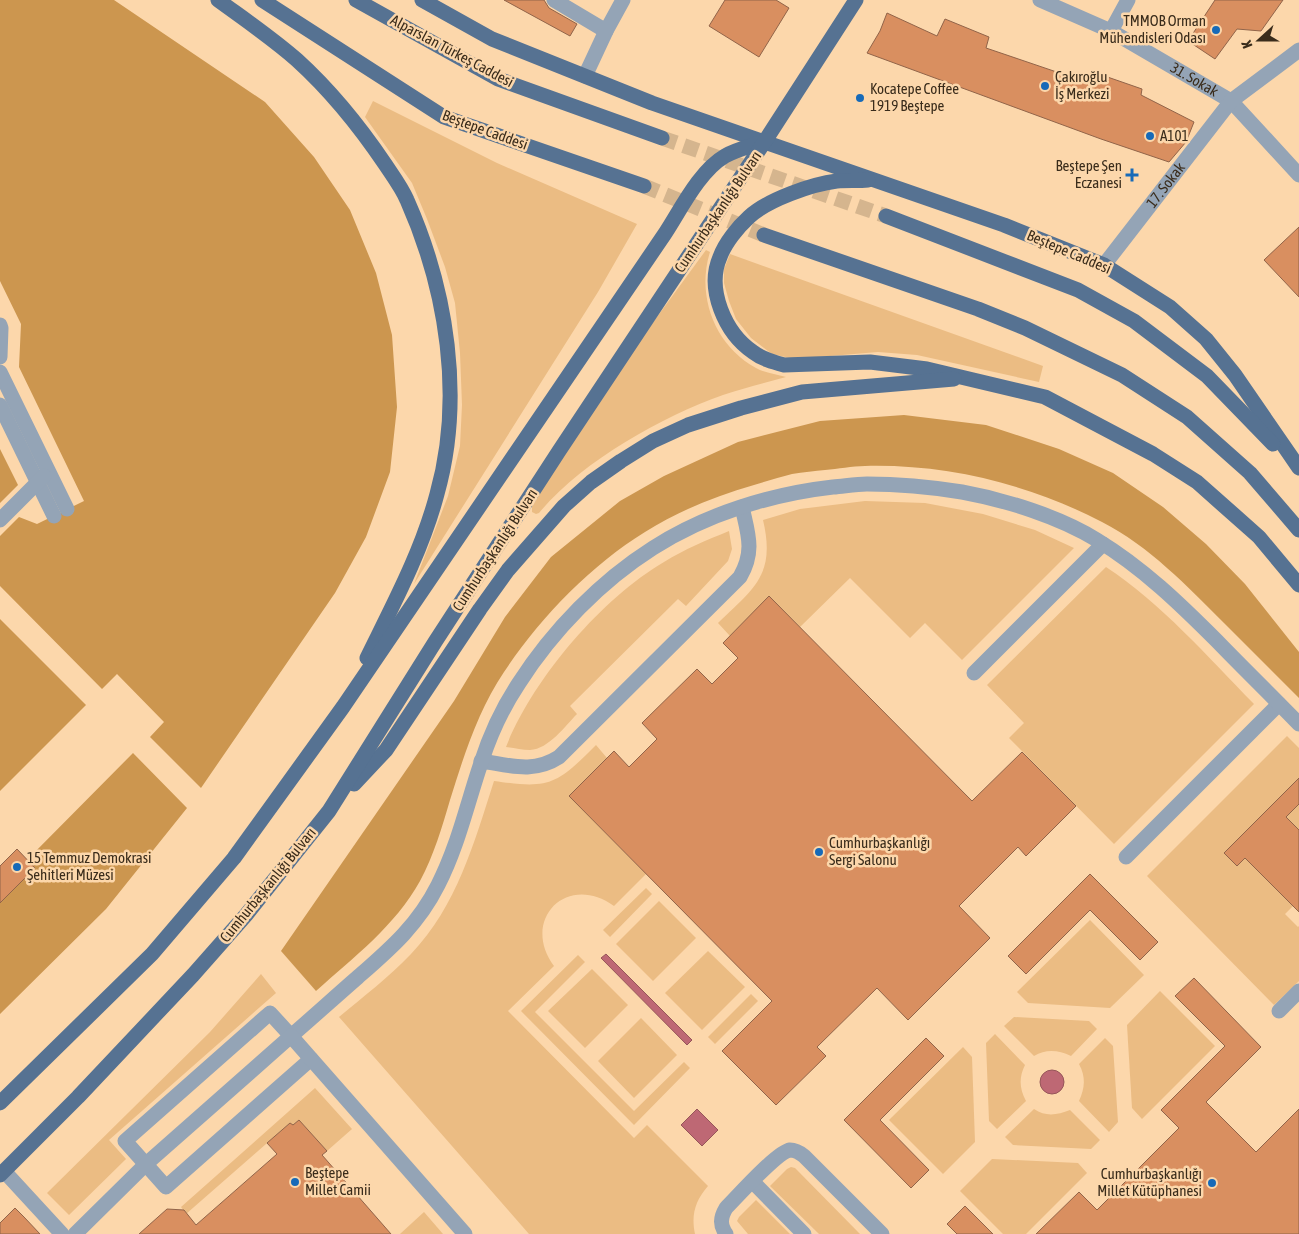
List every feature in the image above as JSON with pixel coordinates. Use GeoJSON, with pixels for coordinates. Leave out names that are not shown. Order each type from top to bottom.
{"type":"FeatureCollection","features":[{"type":"Feature","properties":{"kind":"main road"},"geometry":{"type":"LineString","coordinates":[[218,0],[297,60],[346,112],[372,145],[407,198],[427,252],[442,304],[449,357],[449,395],[447,446],[437,494],[420,543],[399,591],[343,706]]}},
{"type":"Feature","properties":{"kind":"main road","name":"Beştepe Caddesi"},"geometry":{"type":"LineString","coordinates":[[262,0],[444,117],[644,186]]}},
{"type":"Feature","properties":{"kind":"main road","name":"Alparslan Türkeş Caddesi"},"geometry":{"type":"LineString","coordinates":[[356,0],[498,79],[662,138]]}},
{"type":"Feature","properties":{"kind":"main road","name":"Beştepe Caddesi"},"geometry":{"type":"LineString","coordinates":[[422,0],[492,38],[652,103],[1004,225],[1104,264],[1170,307],[1206,339],[1235,375],[1299,469]]}},
{"type":"Feature","properties":{"kind":"main road"},"geometry":{"type":"LineString","coordinates":[[765,141],[856,0]]}},
{"type":"Feature","properties":{"kind":"main road","name":"Cumhurbaşkanlığı Bulvarı"},"geometry":{"type":"LineString","coordinates":[[0,1103],[152,954],[234,858],[343,706],[697,185],[709,170],[725,156],[765,141]]}},
{"type":"Feature","properties":{"kind":"main road","name":"Cumhurbaşkanlığı Bulvarı"},"geometry":{"type":"LineString","coordinates":[[2,1173],[78,1097],[193,975],[246,915],[329,811],[435,642],[765,141]]}},
{"type":"Feature","properties":{"kind":"main road"},"geometry":{"type":"LineString","coordinates":[[877,180],[836,181],[778,199],[750,217],[728,242],[719,258],[715,276],[717,295],[728,326],[744,345],[752,352],[778,364],[814,365],[870,362],[926,369],[1045,397],[1153,454],[1197,482],[1259,537],[1299,585]]}},
{"type":"Feature","properties":{"kind":"main road","name":"Beştepe Caddesi"},"geometry":{"type":"LineString","coordinates":[[886,216],[1078,290],[1134,321],[1207,376],[1299,469]]}},
{"type":"Feature","properties":{"kind":"main road"},"geometry":{"type":"LineString","coordinates":[[764,235],[994,315],[1071,349],[1122,375],[1194,423],[1250,473],[1299,530]]}},
{"type":"Feature","properties":{"kind":"main road"},"geometry":{"type":"LineString","coordinates":[[329,811],[386,750],[474,617],[508,570],[564,506],[621,461],[653,441],[688,425],[741,408],[802,392],[970,378]]}},
{"type":"Feature","properties":{"kind":"street"},"geometry":{"type":"LineString","coordinates":[[554,0],[606,31]]}},
{"type":"Feature","properties":{"kind":"street"},"geometry":{"type":"LineString","coordinates":[[585,76],[623,0]]}},
{"type":"Feature","properties":{"kind":"street","name":"31. Sokak"},"geometry":{"type":"LineString","coordinates":[[1040,0],[1111,31],[1231,101],[1299,175]]}},
{"type":"Feature","properties":{"kind":"street"},"geometry":{"type":"LineString","coordinates":[[1111,31],[1128,0]]}},
{"type":"Feature","properties":{"kind":"street","name":"17. Sokak"},"geometry":{"type":"LineString","coordinates":[[1104,264],[1231,101],[1299,50]]}},
{"type":"Feature","properties":{"kind":"street"},"geometry":{"type":"LineString","coordinates":[[0,325],[2,328],[0,357]]}},
{"type":"Feature","properties":{"kind":"street"},"geometry":{"type":"LineString","coordinates":[[0,372],[48,471],[61,513],[38,482],[0,405]]}},
{"type":"Feature","properties":{"kind":"street"},"geometry":{"type":"LineString","coordinates":[[0,520],[48,471]]}},
{"type":"Feature","properties":{"kind":"street"},"geometry":{"type":"LineString","coordinates":[[76,1234],[146,1164],[398,942],[422,912],[437,888],[452,856],[481,761],[496,724],[519,682],[548,644],[581,606],[653,548],[691,527],[742,507],[796,491],[864,484],[927,486],[987,497],[1041,514],[1095,538],[1142,569],[1176,600],[1299,724]]}},
{"type":"Feature","properties":{"kind":"street"},"geometry":{"type":"LineString","coordinates":[[481,761],[532,768],[542,766],[559,757],[740,577],[750,551],[750,541],[742,507]]}},
{"type":"Feature","properties":{"kind":"street"},"geometry":{"type":"LineString","coordinates":[[974,673],[1103,544]]}},
{"type":"Feature","properties":{"kind":"street"},"geometry":{"type":"LineString","coordinates":[[1126,857],[1279,704]]}},
{"type":"Feature","properties":{"kind":"street"},"geometry":{"type":"LineString","coordinates":[[1279,1011],[1299,991]]}},
{"type":"Feature","properties":{"kind":"street"},"geometry":{"type":"LineString","coordinates":[[311,1059],[166,1187],[125,1141],[270,1013],[291,1036],[465,1234]]}},
{"type":"Feature","properties":{"kind":"street"},"geometry":{"type":"LineString","coordinates":[[726,1234],[722,1228],[722,1215],[726,1208],[779,1156],[792,1150],[798,1152],[882,1234]]}},
{"type":"Feature","properties":{"kind":"street"},"geometry":{"type":"LineString","coordinates":[[2,1173],[62,1234]]}},
{"type":"Feature","properties":{"kind":"street"},"geometry":{"type":"LineString","coordinates":[[752,1182],[804,1234]]}},
{"type":"Feature","properties":{"kind":"shaded area"},"geometry":{"type":"Polygon","coordinates":[[[0,0],[114,0],[265,102],[314,157],[350,210],[376,273],[392,335],[397,407],[390,472],[366,537],[335,593],[201,788],[150,737],[164,722],[117,674],[102,689],[0,586],[0,536],[19,517],[37,524],[84,501],[19,367],[21,324],[0,281],[0,0]]]}},
{"type":"Feature","properties":{"kind":"shaded area"},"geometry":{"type":"Polygon","coordinates":[[[373,101],[497,163],[637,224],[598,292],[414,584],[448,496],[460,446],[462,405],[460,353],[455,303],[445,267],[412,183],[365,117],[373,101]]]}},
{"type":"Feature","properties":{"kind":"shaded area"},"geometry":{"type":"Polygon","coordinates":[[[706,250],[710,252],[706,269],[708,302],[712,318],[720,333],[742,359],[756,368],[786,377],[699,404],[649,429],[599,459],[556,494],[539,513],[532,512],[532,505],[559,451],[706,250]]]}},
{"type":"Feature","properties":{"kind":"shaded area"},"geometry":{"type":"Polygon","coordinates":[[[730,254],[1043,366],[1039,382],[917,355],[878,352],[794,359],[772,354],[751,338],[736,319],[724,283],[724,269],[730,254]]]}},
{"type":"Feature","properties":{"kind":"shaded area"},"geometry":{"type":"Polygon","coordinates":[[[904,415],[986,425],[1059,449],[1113,473],[1163,507],[1206,544],[1245,584],[1299,652],[1299,698],[1196,595],[1152,555],[1119,532],[1074,509],[1017,487],[957,473],[926,469],[896,466],[855,466],[787,475],[726,494],[671,517],[625,545],[567,594],[518,652],[487,702],[466,750],[434,851],[410,897],[373,940],[316,991],[281,951],[454,701],[505,617],[551,557],[620,501],[664,476],[738,442],[820,421],[904,415]]]}},
{"type":"Feature","properties":{"kind":"shaded area"},"geometry":{"type":"Polygon","coordinates":[[[0,449],[18,485],[0,503],[0,449]]]}},
{"type":"Feature","properties":{"kind":"shaded area"},"geometry":{"type":"Polygon","coordinates":[[[865,501],[925,503],[983,514],[1035,530],[1074,548],[962,660],[925,623],[910,638],[850,578],[800,627],[769,597],[730,636],[718,623],[751,590],[764,568],[767,554],[763,520],[800,509],[865,501]]]}},
{"type":"Feature","properties":{"kind":"shaded area"},"geometry":{"type":"Polygon","coordinates":[[[729,531],[732,549],[728,561],[686,606],[678,599],[570,706],[577,714],[556,736],[537,749],[527,750],[506,747],[518,721],[551,668],[593,619],[640,578],[664,562],[704,541],[729,531]]]}},
{"type":"Feature","properties":{"kind":"shaded area"},"geometry":{"type":"Polygon","coordinates":[[[1106,567],[1165,614],[1254,704],[1114,844],[1009,738],[1024,723],[987,685],[1106,567]]]}},
{"type":"Feature","properties":{"kind":"shaded area"},"geometry":{"type":"Polygon","coordinates":[[[0,619],[86,705],[0,791],[0,619]]]}},
{"type":"Feature","properties":{"kind":"shaded area"},"geometry":{"type":"Polygon","coordinates":[[[1287,736],[1299,748],[1299,778],[1224,853],[1237,866],[1299,804],[1299,900],[1285,914],[1299,926],[1299,981],[1274,1005],[1147,876],[1287,736]]]}},
{"type":"Feature","properties":{"kind":"shaded area"},"geometry":{"type":"Polygon","coordinates":[[[596,745],[607,758],[569,796],[646,874],[614,906],[597,897],[580,895],[565,898],[554,906],[546,918],[542,932],[545,949],[554,966],[508,1011],[634,1138],[647,1125],[708,1186],[695,1208],[695,1234],[529,1234],[339,1017],[376,987],[411,954],[441,915],[462,873],[494,781],[540,784],[551,781],[571,769],[596,745]]]}},
{"type":"Feature","properties":{"kind":"shaded area"},"geometry":{"type":"Polygon","coordinates":[[[133,753],[187,808],[106,909],[0,1014],[0,903],[35,868],[27,860],[133,753]]]}},
{"type":"Feature","properties":{"kind":"shaded area"},"geometry":{"type":"Polygon","coordinates":[[[646,888],[652,894],[610,937],[603,930],[646,888]]]}},
{"type":"Feature","properties":{"kind":"shaded area"},"geometry":{"type":"Polygon","coordinates":[[[659,901],[696,938],[653,981],[616,944],[659,901]]]}},
{"type":"Feature","properties":{"kind":"shaded area"},"geometry":{"type":"Polygon","coordinates":[[[1090,920],[1144,975],[1110,1008],[1028,1003],[1017,992],[1090,920]]]}},
{"type":"Feature","properties":{"kind":"shaded area"},"geometry":{"type":"Polygon","coordinates":[[[708,951],[745,987],[702,1030],[665,993],[708,951]]]}},
{"type":"Feature","properties":{"kind":"shaded area"},"geometry":{"type":"Polygon","coordinates":[[[606,954],[692,1040],[687,1045],[601,958],[606,954]]]}},
{"type":"Feature","properties":{"kind":"shaded area"},"geometry":{"type":"Polygon","coordinates":[[[578,955],[585,962],[535,1012],[634,1111],[684,1062],[690,1068],[634,1125],[521,1011],[578,955]]]}},
{"type":"Feature","properties":{"kind":"shaded area"},"geometry":{"type":"Polygon","coordinates":[[[592,969],[628,1005],[585,1048],[548,1011],[592,969]]]}},
{"type":"Feature","properties":{"kind":"shaded area"},"geometry":{"type":"Polygon","coordinates":[[[261,974],[276,993],[109,1140],[126,1159],[69,1215],[47,1193],[210,1032],[261,974]]]}},
{"type":"Feature","properties":{"kind":"shaded area"},"geometry":{"type":"Polygon","coordinates":[[[1160,991],[1215,1046],[1142,1119],[1132,1108],[1127,1025],[1160,991]]]}},
{"type":"Feature","properties":{"kind":"shaded area"},"geometry":{"type":"Polygon","coordinates":[[[751,994],[758,1001],[715,1044],[708,1037],[751,994]]]}},
{"type":"Feature","properties":{"kind":"shaded area"},"geometry":{"type":"Polygon","coordinates":[[[1014,1017],[1089,1021],[1097,1029],[1071,1056],[1052,1051],[1034,1056],[1004,1026],[1014,1017]]]}},
{"type":"Feature","properties":{"kind":"shaded area"},"geometry":{"type":"Polygon","coordinates":[[[641,1018],[677,1055],[634,1098],[598,1061],[641,1018]]]}},
{"type":"Feature","properties":{"kind":"shaded area"},"geometry":{"type":"Polygon","coordinates":[[[995,1034],[1025,1065],[1021,1083],[1026,1101],[997,1129],[989,1121],[986,1043],[995,1034]]]}},
{"type":"Feature","properties":{"kind":"shaded area"},"geometry":{"type":"Polygon","coordinates":[[[1105,1038],[1113,1046],[1118,1122],[1109,1132],[1079,1101],[1083,1092],[1084,1082],[1079,1064],[1105,1038]]]}},
{"type":"Feature","properties":{"kind":"shaded area"},"geometry":{"type":"Polygon","coordinates":[[[963,1047],[972,1057],[975,1142],[943,1174],[889,1120],[963,1047]]]}},
{"type":"Feature","properties":{"kind":"shaded area"},"geometry":{"type":"Polygon","coordinates":[[[1052,1070],[1060,1074],[1064,1082],[1060,1090],[1052,1094],[1044,1090],[1040,1082],[1044,1074],[1052,1070]]]}},
{"type":"Feature","properties":{"kind":"shaded area"},"geometry":{"type":"Polygon","coordinates":[[[315,1088],[352,1129],[327,1151],[299,1120],[293,1125],[290,1123],[186,1214],[181,1207],[315,1088]]]}},
{"type":"Feature","properties":{"kind":"shaded area"},"geometry":{"type":"Polygon","coordinates":[[[697,1109],[718,1130],[702,1146],[681,1125],[697,1109]]]}},
{"type":"Feature","properties":{"kind":"shaded area"},"geometry":{"type":"Polygon","coordinates":[[[1034,1109],[1052,1114],[1070,1110],[1100,1140],[1091,1149],[1013,1145],[1005,1137],[1034,1109]]]}},
{"type":"Feature","properties":{"kind":"shaded area"},"geometry":{"type":"Polygon","coordinates":[[[992,1159],[1078,1163],[1087,1173],[1026,1234],[1003,1234],[960,1191],[992,1159]]]}},
{"type":"Feature","properties":{"kind":"shaded area"},"geometry":{"type":"Polygon","coordinates":[[[791,1167],[795,1168],[860,1234],[819,1234],[770,1186],[791,1167]]]}},
{"type":"Feature","properties":{"kind":"shaded area"},"geometry":{"type":"Polygon","coordinates":[[[756,1200],[790,1234],[748,1234],[737,1221],[756,1200]]]}},
{"type":"Feature","properties":{"kind":"shaded area"},"geometry":{"type":"Polygon","coordinates":[[[424,1212],[443,1234],[400,1234],[424,1212]]]}},
{"type":"Feature","properties":{"kind":"building"},"geometry":{"type":"Polygon","coordinates":[[[504,0],[544,0],[549,8],[577,24],[570,36],[504,0]]]}},
{"type":"Feature","properties":{"kind":"building"},"geometry":{"type":"Polygon","coordinates":[[[725,0],[776,0],[789,8],[759,57],[709,26],[725,0]]]}},
{"type":"Feature","properties":{"kind":"building","name":"TMMOB Orman Mühendisleri Odası"},"geometry":{"type":"Polygon","coordinates":[[[1215,0],[1283,0],[1261,31],[1237,29],[1215,59],[1188,41],[1215,0]]]}},
{"type":"Feature","properties":{"kind":"building","name":"Çakıroğlu İş Merkezi"},"geometry":{"type":"Polygon","coordinates":[[[887,13],[937,36],[945,19],[989,37],[986,48],[1089,83],[1096,73],[1142,89],[1141,95],[1194,122],[1186,142],[1169,162],[1101,139],[867,53],[880,31],[887,13]]]}},
{"type":"Feature","properties":{"kind":"building"},"geometry":{"type":"Polygon","coordinates":[[[1299,227],[1299,297],[1264,260],[1299,227]]]}},
{"type":"Feature","properties":{"kind":"building","name":"Cumhurbaşkanlığı Sergi Salonu"},"geometry":{"type":"Polygon","coordinates":[[[769,596],[972,801],[1022,752],[1076,806],[1026,856],[1018,847],[959,906],[990,938],[908,1020],[877,988],[817,1047],[826,1056],[776,1105],[722,1051],[772,1001],[569,796],[614,751],[629,767],[657,739],[642,723],[697,669],[712,684],[738,658],[723,643],[769,596]]]}},
{"type":"Feature","properties":{"kind":"building"},"geometry":{"type":"Polygon","coordinates":[[[1299,778],[1299,804],[1286,817],[1299,830],[1299,912],[1245,858],[1237,866],[1224,853],[1299,778]]]}},
{"type":"Feature","properties":{"kind":"building","name":"15 Temmuz Demokrasi Şehitleri Müzesi"},"geometry":{"type":"Polygon","coordinates":[[[17,849],[35,868],[0,903],[0,866],[17,849]]]}},
{"type":"Feature","properties":{"kind":"building"},"geometry":{"type":"Polygon","coordinates":[[[1090,874],[1158,942],[1140,960],[1090,910],[1026,974],[1008,956],[1090,874]]]}},
{"type":"Feature","properties":{"kind":"building","name":"Cumhurbaşkanlığı Millet Kütüphanesi"},"geometry":{"type":"Polygon","coordinates":[[[1194,978],[1261,1047],[1206,1102],[1256,1152],[1299,1109],[1299,1234],[1036,1234],[1079,1192],[1097,1210],[1179,1128],[1161,1110],[1225,1046],[1175,996],[1194,978]]]}},
{"type":"Feature","properties":{"kind":"building"},"geometry":{"type":"Polygon","coordinates":[[[926,1038],[944,1056],[880,1120],[929,1170],[911,1188],[844,1120],[926,1038]]]}},
{"type":"Feature","properties":{"kind":"building","name":"Beştepe Millet Camii"},"geometry":{"type":"Polygon","coordinates":[[[299,1120],[327,1151],[322,1155],[391,1234],[139,1234],[167,1209],[184,1210],[196,1225],[277,1154],[267,1143],[290,1123],[293,1125],[299,1120]]]}},
{"type":"Feature","properties":{"kind":"building"},"geometry":{"type":"Polygon","coordinates":[[[965,1206],[993,1234],[957,1234],[947,1224],[965,1206]]]}},
{"type":"Feature","properties":{"kind":"building"},"geometry":{"type":"Polygon","coordinates":[[[15,1208],[40,1234],[0,1234],[0,1223],[15,1208]]]}},
{"type":"Feature","properties":{"kind":"tunnel"},"geometry":{"type":"LineString","coordinates":[[662,138],[886,216]]}},
{"type":"Feature","properties":{"kind":"tunnel"},"geometry":{"type":"LineString","coordinates":[[644,186],[764,235]]}},
{"type":"Feature","properties":{"kind":"place","name":"TMMOB Orman Mühendisleri Odası"},"geometry":{"type":"Point","coordinates":[1216,30]}},
{"type":"Feature","properties":{"kind":"place","name":"Çakıroğlu İş Merkezi"},"geometry":{"type":"Point","coordinates":[1045,86]}},
{"type":"Feature","properties":{"kind":"place","name":"Kocatepe Coffee 1919 Beştepe"},"geometry":{"type":"Point","coordinates":[860,98]}},
{"type":"Feature","properties":{"kind":"place","name":"A101"},"geometry":{"type":"Point","coordinates":[1150,136]}},
{"type":"Feature","properties":{"kind":"place","name":"Beştepe Şen Eczanesi"},"geometry":{"type":"Point","coordinates":[1132,175]}},
{"type":"Feature","properties":{"kind":"place","name":"Cumhurbaşkanlığı Sergi Salonu"},"geometry":{"type":"Point","coordinates":[819,852]}},
{"type":"Feature","properties":{"kind":"place","name":"15 Temmuz Demokrasi Şehitleri Müzesi"},"geometry":{"type":"Point","coordinates":[17,867]}},
{"type":"Feature","properties":{"kind":"place","name":"Beştepe Millet Camii"},"geometry":{"type":"Point","coordinates":[295,1182]}},
{"type":"Feature","properties":{"kind":"place","name":"Cumhurbaşkanlığı Millet Kütüphanesi"},"geometry":{"type":"Point","coordinates":[1212,1183]}}]}
